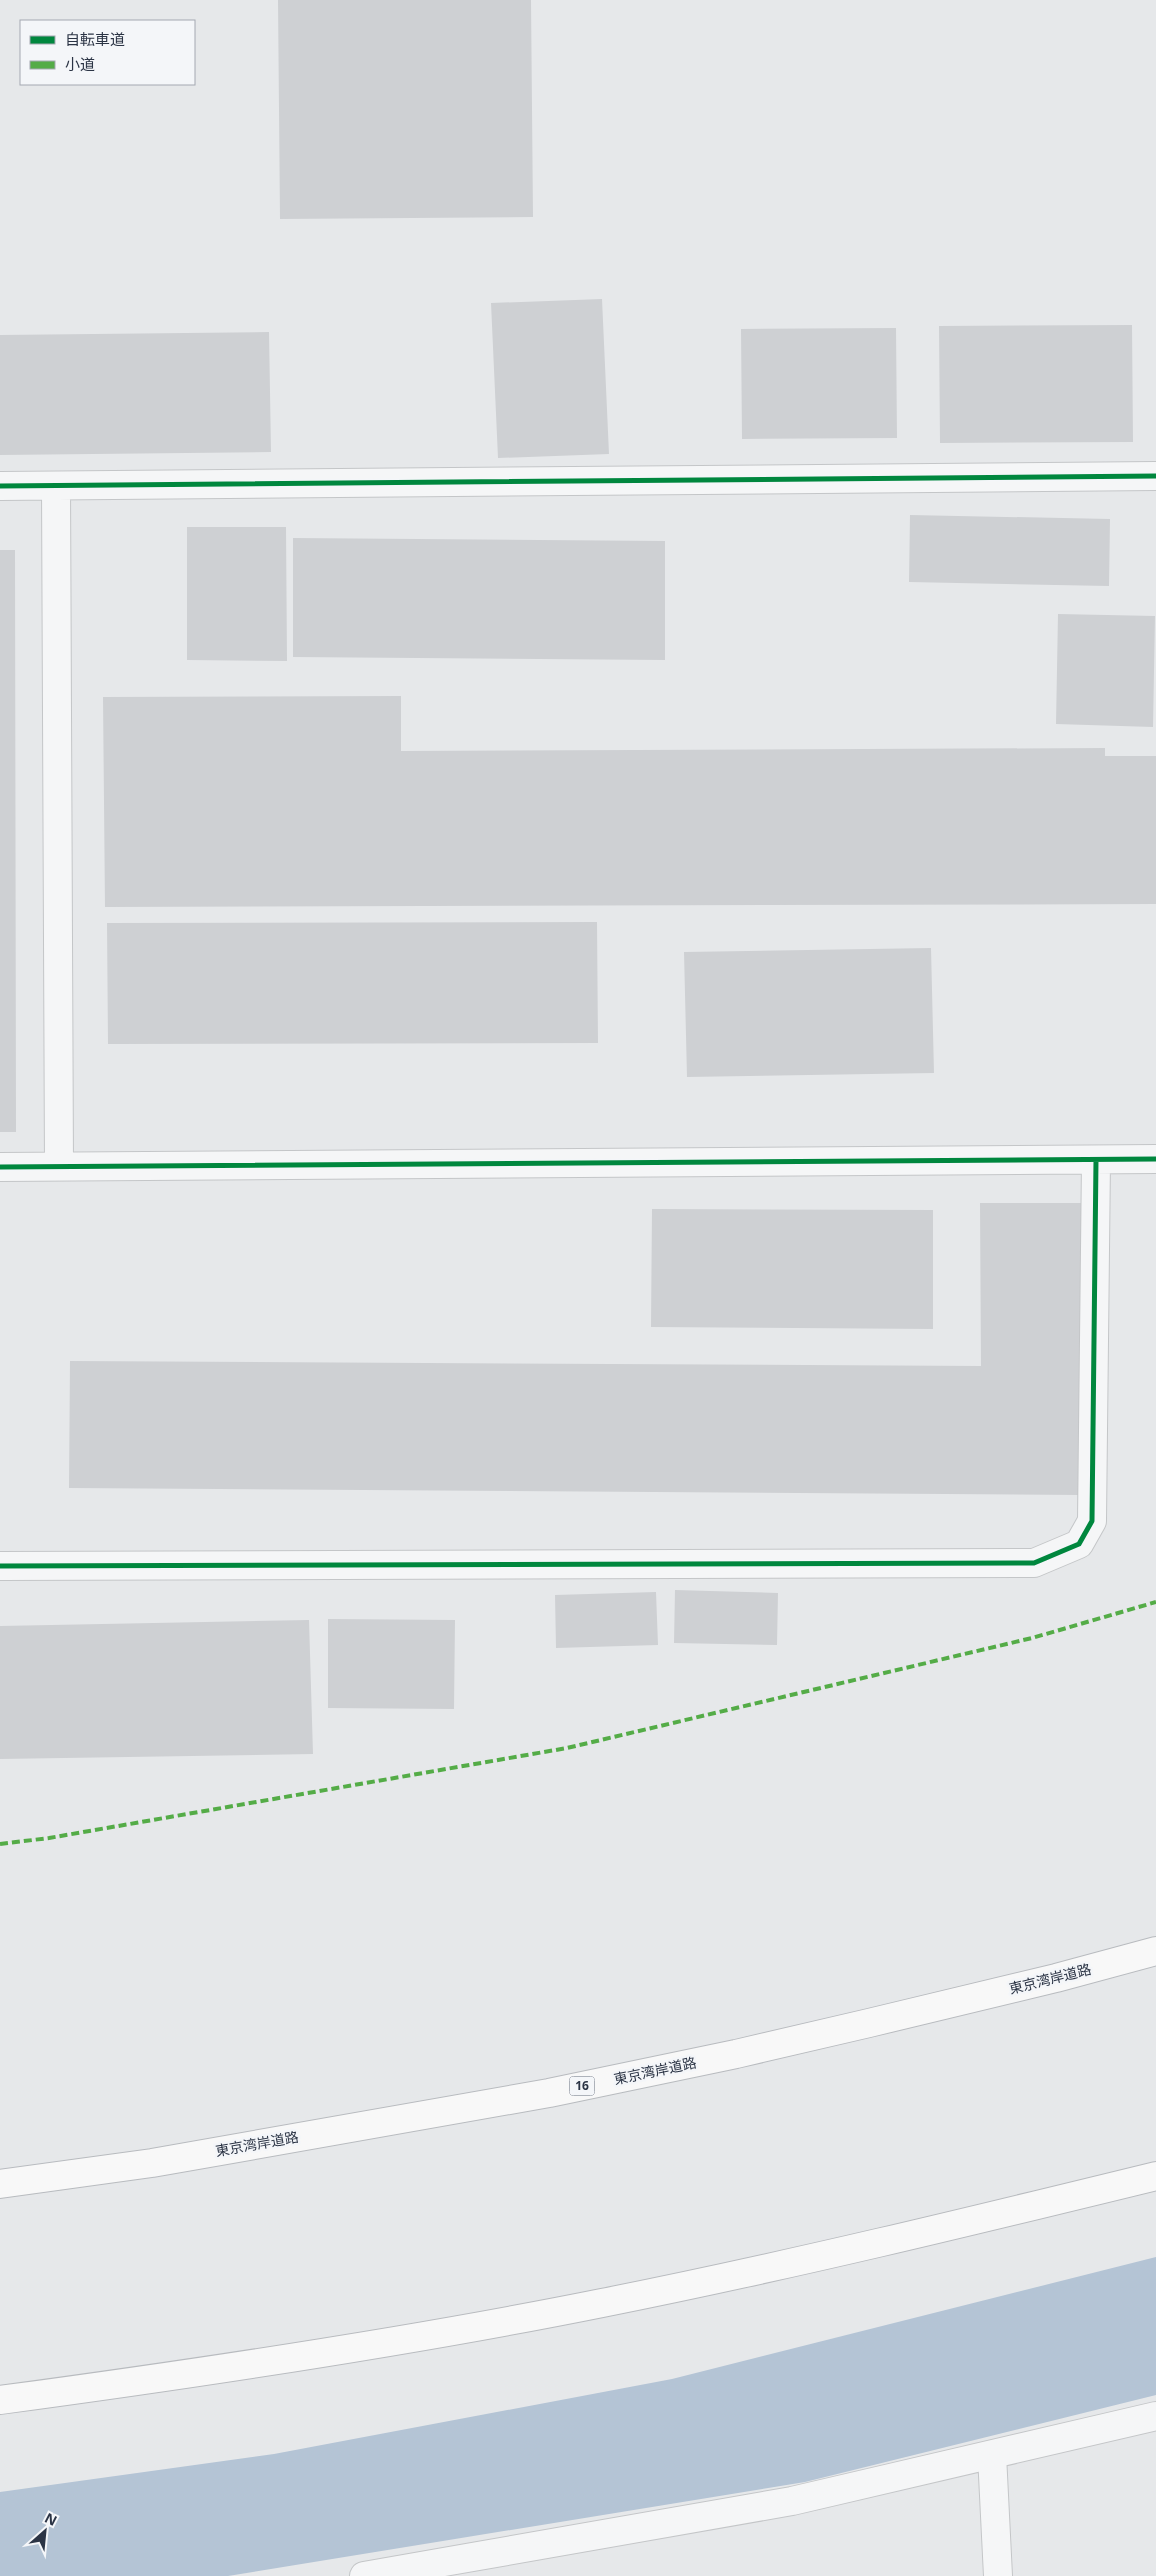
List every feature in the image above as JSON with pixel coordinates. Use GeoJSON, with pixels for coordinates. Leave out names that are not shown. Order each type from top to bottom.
{"type":"FeatureCollection","features":[{"type":"Feature","properties":{"kind":"highway","name":"東京湾岸道路"},"geometry":{"type":"LineString","coordinates":[[0,2184],[152,2163],[558,2091],[869,2023],[1056,1978],[1156,1951]]}},
{"type":"Feature","properties":{"kind":"highway"},"geometry":{"type":"LineString","coordinates":[[0,2400],[216,2371],[602,2303],[918,2235],[1156,2176]]}},
{"type":"Feature","properties":{"kind":"street"},"geometry":{"type":"LineString","coordinates":[[0,486],[1156,476]]}},
{"type":"Feature","properties":{"kind":"street"},"geometry":{"type":"LineString","coordinates":[[56,486],[59,1166]]}},
{"type":"Feature","properties":{"kind":"street"},"geometry":{"type":"LineString","coordinates":[[0,1168],[59,1166],[1156,1159]]}},
{"type":"Feature","properties":{"kind":"street"},"geometry":{"type":"LineString","coordinates":[[0,1566],[1034,1562],[1079,1544],[1092,1521],[1096,1160]]}},
{"type":"Feature","properties":{"kind":"street"},"geometry":{"type":"LineString","coordinates":[[364,2576],[792,2501],[1156,2416]]}},
{"type":"Feature","properties":{"kind":"street"},"geometry":{"type":"LineString","coordinates":[[992,2455],[998,2576]]}},
{"type":"Feature","properties":{"kind":"water"},"geometry":{"type":"Polygon","coordinates":[[[1156,2257],[1156,2395],[805,2482],[228,2576],[0,2576],[0,2492],[274,2454],[672,2379],[1156,2257]]]}},
{"type":"Feature","properties":{"kind":"building"},"geometry":{"type":"Polygon","coordinates":[[[278,0],[531,0],[533,217],[280,219],[278,0]]]}},
{"type":"Feature","properties":{"kind":"building"},"geometry":{"type":"Polygon","coordinates":[[[602,299],[609,454],[498,458],[491,303],[602,299]]]}},
{"type":"Feature","properties":{"kind":"building"},"geometry":{"type":"Polygon","coordinates":[[[1132,325],[1133,442],[940,443],[939,326],[1132,325]]]}},
{"type":"Feature","properties":{"kind":"building"},"geometry":{"type":"Polygon","coordinates":[[[896,328],[897,438],[742,439],[741,329],[896,328]]]}},
{"type":"Feature","properties":{"kind":"building"},"geometry":{"type":"Polygon","coordinates":[[[269,332],[271,452],[0,455],[0,335],[269,332]]]}},
{"type":"Feature","properties":{"kind":"building"},"geometry":{"type":"Polygon","coordinates":[[[910,515],[1110,519],[1109,586],[909,582],[910,515]]]}},
{"type":"Feature","properties":{"kind":"building"},"geometry":{"type":"Polygon","coordinates":[[[187,527],[286,527],[287,661],[187,660],[187,527]]]}},
{"type":"Feature","properties":{"kind":"building"},"geometry":{"type":"Polygon","coordinates":[[[293,538],[665,541],[665,660],[293,657],[293,538]]]}},
{"type":"Feature","properties":{"kind":"building"},"geometry":{"type":"Polygon","coordinates":[[[0,550],[15,550],[16,1132],[0,1132],[0,550]]]}},
{"type":"Feature","properties":{"kind":"building"},"geometry":{"type":"Polygon","coordinates":[[[1058,614],[1155,616],[1153,727],[1056,724],[1058,614]]]}},
{"type":"Feature","properties":{"kind":"building"},"geometry":{"type":"Polygon","coordinates":[[[401,696],[401,751],[1105,748],[1105,756],[1156,756],[1156,904],[105,907],[103,697],[401,696]]]}},
{"type":"Feature","properties":{"kind":"building"},"geometry":{"type":"Polygon","coordinates":[[[597,922],[598,1043],[108,1044],[107,923],[597,922]]]}},
{"type":"Feature","properties":{"kind":"building"},"geometry":{"type":"Polygon","coordinates":[[[931,948],[934,1073],[687,1077],[684,952],[931,948]]]}},
{"type":"Feature","properties":{"kind":"building"},"geometry":{"type":"Polygon","coordinates":[[[980,1203],[1085,1203],[1081,1495],[69,1488],[70,1361],[981,1366],[980,1203]]]}},
{"type":"Feature","properties":{"kind":"building"},"geometry":{"type":"Polygon","coordinates":[[[652,1209],[933,1210],[933,1329],[651,1327],[652,1209]]]}},
{"type":"Feature","properties":{"kind":"building"},"geometry":{"type":"Polygon","coordinates":[[[675,1590],[778,1593],[777,1645],[674,1643],[675,1590]]]}},
{"type":"Feature","properties":{"kind":"building"},"geometry":{"type":"Polygon","coordinates":[[[656,1592],[658,1645],[556,1648],[555,1595],[656,1592]]]}},
{"type":"Feature","properties":{"kind":"building"},"geometry":{"type":"Polygon","coordinates":[[[328,1619],[455,1620],[454,1709],[328,1708],[328,1619]]]}},
{"type":"Feature","properties":{"kind":"building"},"geometry":{"type":"Polygon","coordinates":[[[309,1620],[313,1754],[0,1759],[0,1626],[309,1620]]]}},
{"type":"Feature","properties":{"kind":"marked path"},"geometry":{"type":"LineString","coordinates":[[0,1844],[49,1838],[567,1748],[1032,1638],[1156,1602]]}},
{"type":"Feature","properties":{"kind":"cycle path"},"geometry":{"type":"LineString","coordinates":[[0,486],[1156,476]]}},
{"type":"Feature","properties":{"kind":"cycle path"},"geometry":{"type":"LineString","coordinates":[[0,1167],[1156,1159]]}},
{"type":"Feature","properties":{"kind":"cycle path"},"geometry":{"type":"LineString","coordinates":[[0,1566],[1034,1563],[1079,1544],[1092,1521],[1096,1160]]}}]}
